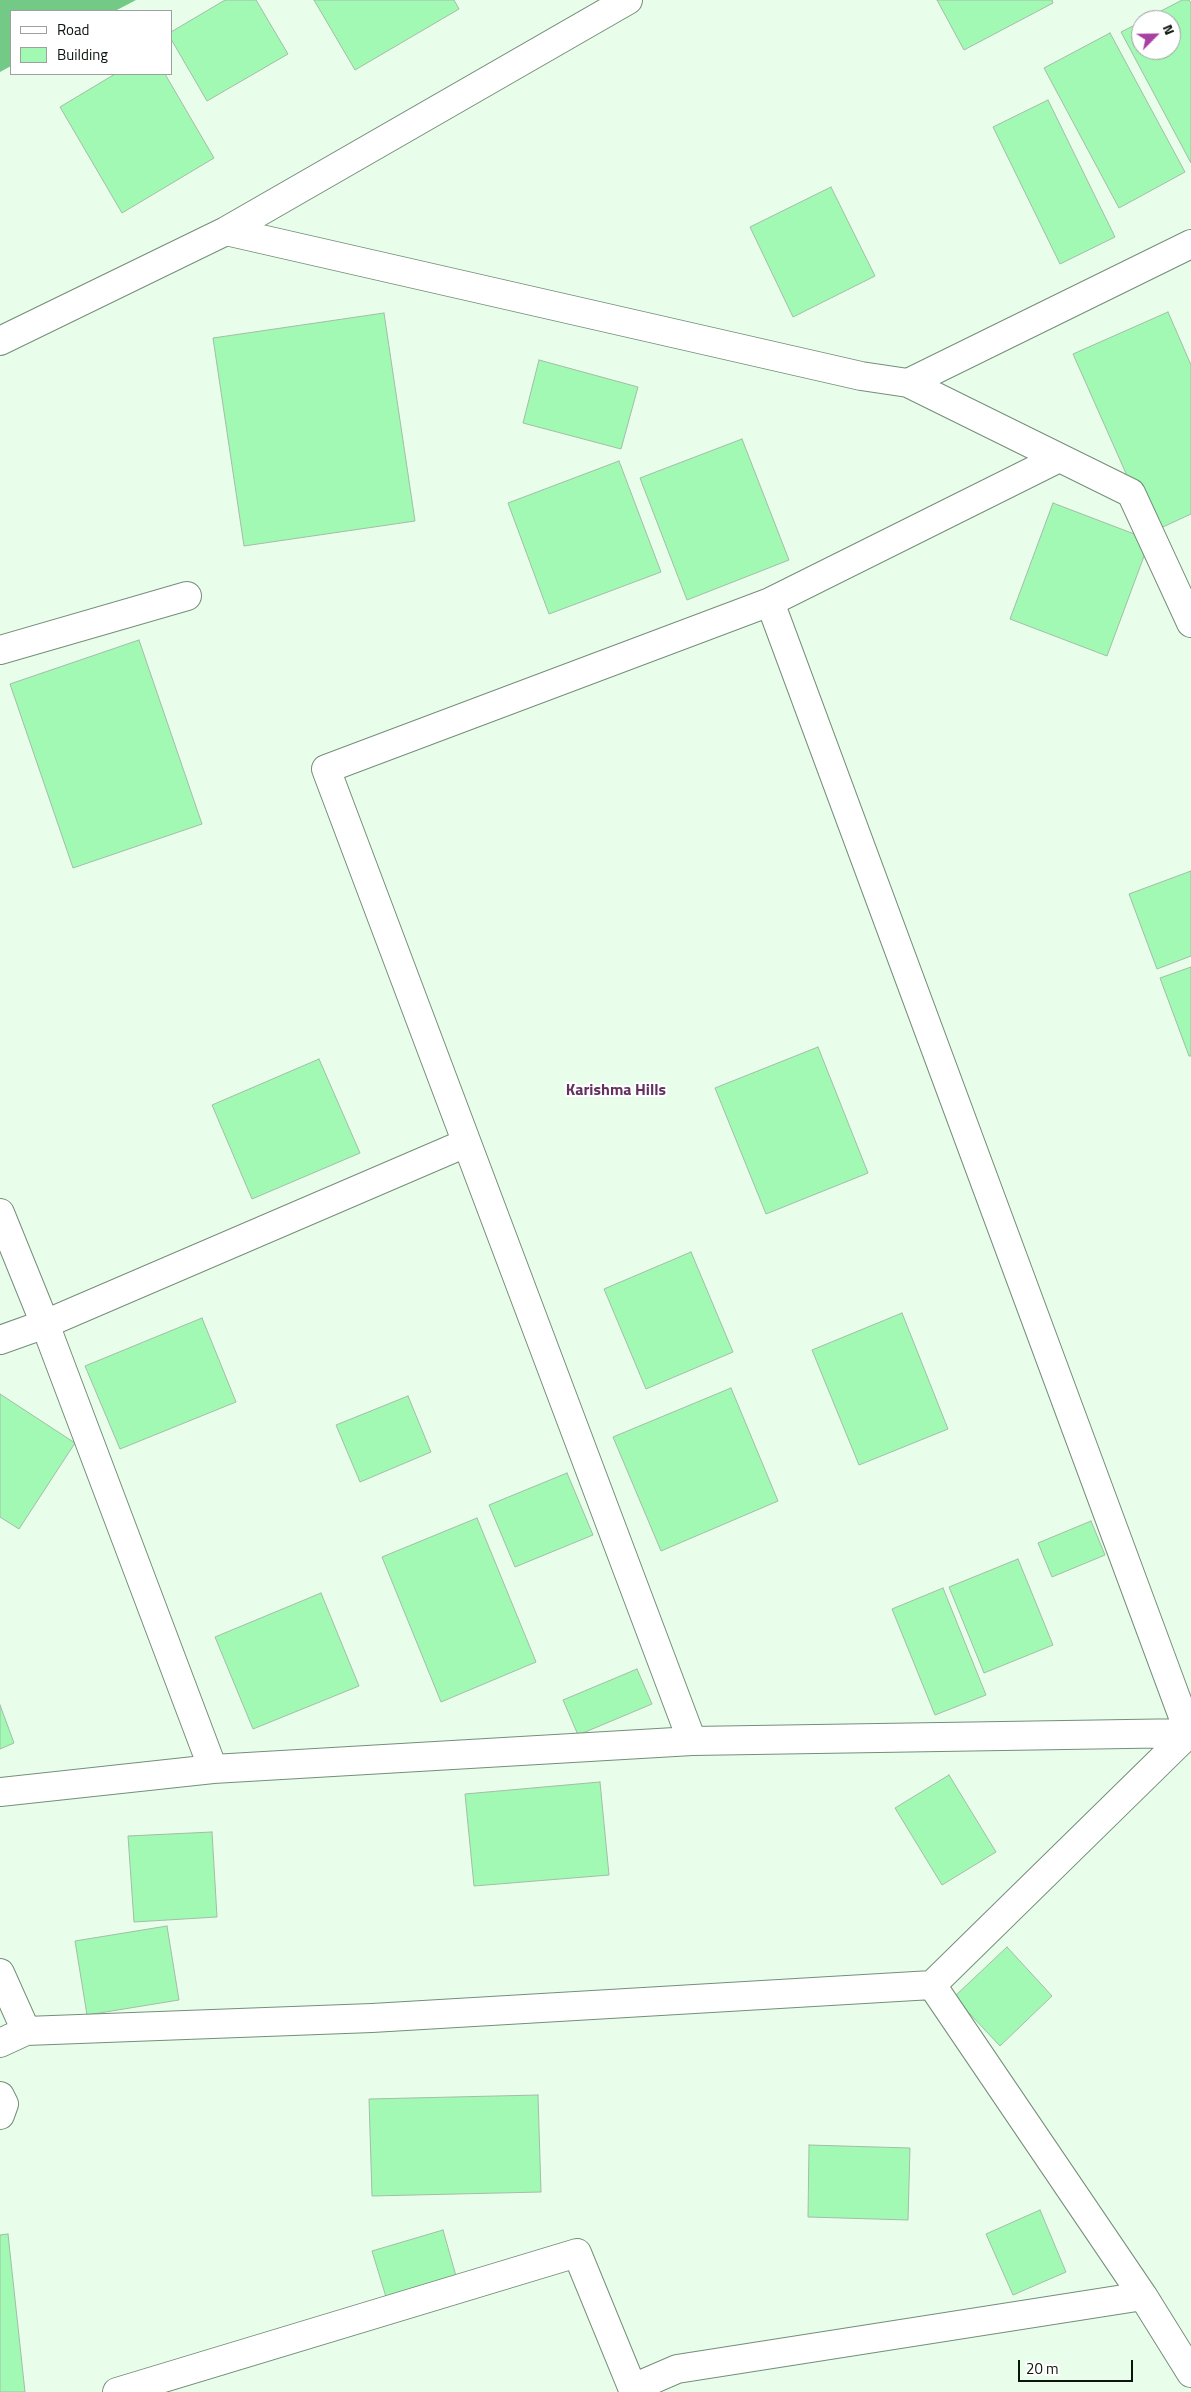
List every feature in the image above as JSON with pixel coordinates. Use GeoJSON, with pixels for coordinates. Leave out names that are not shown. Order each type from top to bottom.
{"type":"FeatureCollection","features":[{"type":"Feature","properties":{"kind":"street"},"geometry":{"type":"LineString","coordinates":[[0,341],[226,231],[628,0]]}},
{"type":"Feature","properties":{"kind":"street"},"geometry":{"type":"LineString","coordinates":[[226,231],[861,376],[908,383],[1057,459],[1131,494],[1191,623]]}},
{"type":"Feature","properties":{"kind":"street"},"geometry":{"type":"LineString","coordinates":[[908,383],[1191,244]]}},
{"type":"Feature","properties":{"kind":"street"},"geometry":{"type":"LineString","coordinates":[[692,1741],[326,769],[770,602],[1057,459]]}},
{"type":"Feature","properties":{"kind":"street"},"geometry":{"type":"LineString","coordinates":[[0,650],[187,596]]}},
{"type":"Feature","properties":{"kind":"street"},"geometry":{"type":"LineString","coordinates":[[770,602],[1190,1732]]}},
{"type":"Feature","properties":{"kind":"street"},"geometry":{"type":"LineString","coordinates":[[0,1340],[45,1324],[466,1143]]}},
{"type":"Feature","properties":{"kind":"street"},"geometry":{"type":"LineString","coordinates":[[0,1213],[45,1324],[213,1770]]}},
{"type":"Feature","properties":{"kind":"street"},"geometry":{"type":"LineString","coordinates":[[0,1792],[213,1770],[692,1741],[1190,1732]]}},
{"type":"Feature","properties":{"kind":"street"},"geometry":{"type":"LineString","coordinates":[[0,2043],[26,2031],[382,2017],[932,1985],[1190,1732]]}},
{"type":"Feature","properties":{"kind":"street"},"geometry":{"type":"LineString","coordinates":[[0,1973],[26,2031]]}},
{"type":"Feature","properties":{"kind":"street"},"geometry":{"type":"LineString","coordinates":[[932,1985],[1143,2296],[1191,2373]]}},
{"type":"Feature","properties":{"kind":"street"},"geometry":{"type":"LineString","coordinates":[[0,2096],[4,2104],[0,2115]]}},
{"type":"Feature","properties":{"kind":"street"},"geometry":{"type":"LineString","coordinates":[[117,2392],[577,2253],[634,2390],[677,2370],[1143,2296]]}},
{"type":"Feature","properties":{"kind":"green space"},"geometry":{"type":"Polygon","coordinates":[[[0,0],[136,0],[117,10],[10,10],[10,67],[0,72],[0,0]]]}},
{"type":"Feature","properties":{"kind":"building"},"geometry":{"type":"Polygon","coordinates":[[[225,0],[256,0],[288,54],[207,101],[172,41],[172,31],[225,0]]]}},
{"type":"Feature","properties":{"kind":"building"},"geometry":{"type":"Polygon","coordinates":[[[314,0],[454,0],[459,9],[355,70],[314,0]]]}},
{"type":"Feature","properties":{"kind":"building"},"geometry":{"type":"Polygon","coordinates":[[[937,0],[1052,0],[1053,3],[964,50],[937,0]]]}},
{"type":"Feature","properties":{"kind":"building"},"geometry":{"type":"Polygon","coordinates":[[[1182,0],[1189,0],[1191,3],[1191,163],[1136,60],[1181,60],[1181,10],[1163,10],[1182,0]]]}},
{"type":"Feature","properties":{"kind":"building"},"geometry":{"type":"Polygon","coordinates":[[[1131,27],[1131,51],[1121,32],[1131,27]]]}},
{"type":"Feature","properties":{"kind":"building"},"geometry":{"type":"Polygon","coordinates":[[[1110,33],[1185,172],[1119,208],[1044,68],[1110,33]]]}},
{"type":"Feature","properties":{"kind":"building"},"geometry":{"type":"Polygon","coordinates":[[[113,75],[166,75],[214,158],[122,213],[60,107],[113,75]]]}},
{"type":"Feature","properties":{"kind":"building"},"geometry":{"type":"Polygon","coordinates":[[[1048,100],[1115,237],[1060,264],[993,127],[1048,100]]]}},
{"type":"Feature","properties":{"kind":"building"},"geometry":{"type":"Polygon","coordinates":[[[831,187],[875,276],[793,317],[750,227],[831,187]]]}},
{"type":"Feature","properties":{"kind":"building"},"geometry":{"type":"Polygon","coordinates":[[[1168,312],[1191,365],[1191,514],[1152,532],[1073,354],[1168,312]]]}},
{"type":"Feature","properties":{"kind":"building"},"geometry":{"type":"Polygon","coordinates":[[[384,313],[415,521],[244,546],[213,338],[384,313]]]}},
{"type":"Feature","properties":{"kind":"building"},"geometry":{"type":"Polygon","coordinates":[[[539,360],[638,387],[621,449],[523,423],[539,360]]]}},
{"type":"Feature","properties":{"kind":"building"},"geometry":{"type":"Polygon","coordinates":[[[742,439],[789,560],[687,600],[640,478],[742,439]]]}},
{"type":"Feature","properties":{"kind":"building"},"geometry":{"type":"Polygon","coordinates":[[[619,461],[661,572],[549,614],[508,503],[619,461]]]}},
{"type":"Feature","properties":{"kind":"building"},"geometry":{"type":"Polygon","coordinates":[[[1053,503],[1150,540],[1107,656],[1010,619],[1053,503]]]}},
{"type":"Feature","properties":{"kind":"building"},"geometry":{"type":"Polygon","coordinates":[[[139,640],[202,824],[73,868],[10,684],[139,640]]]}},
{"type":"Feature","properties":{"kind":"building"},"geometry":{"type":"Polygon","coordinates":[[[1191,871],[1191,956],[1157,969],[1129,894],[1191,871]]]}},
{"type":"Feature","properties":{"kind":"building"},"geometry":{"type":"Polygon","coordinates":[[[1191,967],[1191,1056],[1189,1056],[1160,978],[1191,967]]]}},
{"type":"Feature","properties":{"kind":"building"},"geometry":{"type":"Polygon","coordinates":[[[818,1047],[868,1173],[766,1214],[715,1088],[818,1047]]]}},
{"type":"Feature","properties":{"kind":"building"},"geometry":{"type":"Polygon","coordinates":[[[319,1059],[360,1153],[252,1199],[212,1105],[319,1059]]]}},
{"type":"Feature","properties":{"kind":"building"},"geometry":{"type":"Polygon","coordinates":[[[691,1252],[733,1352],[646,1389],[604,1289],[691,1252]]]}},
{"type":"Feature","properties":{"kind":"building"},"geometry":{"type":"Polygon","coordinates":[[[902,1313],[948,1429],[859,1465],[812,1350],[902,1313]]]}},
{"type":"Feature","properties":{"kind":"building"},"geometry":{"type":"Polygon","coordinates":[[[202,1318],[236,1402],[120,1449],[85,1366],[202,1318]]]}},
{"type":"Feature","properties":{"kind":"building"},"geometry":{"type":"Polygon","coordinates":[[[731,1388],[778,1501],[661,1551],[613,1437],[731,1388]]]}},
{"type":"Feature","properties":{"kind":"building"},"geometry":{"type":"Polygon","coordinates":[[[0,1394],[75,1443],[19,1529],[0,1517],[0,1394]]]}},
{"type":"Feature","properties":{"kind":"building"},"geometry":{"type":"Polygon","coordinates":[[[408,1396],[431,1452],[360,1482],[336,1425],[408,1396]]]}},
{"type":"Feature","properties":{"kind":"building"},"geometry":{"type":"Polygon","coordinates":[[[567,1473],[593,1535],[515,1567],[489,1505],[567,1473]]]}},
{"type":"Feature","properties":{"kind":"building"},"geometry":{"type":"Polygon","coordinates":[[[477,1518],[536,1662],[441,1702],[382,1557],[477,1518]]]}},
{"type":"Feature","properties":{"kind":"building"},"geometry":{"type":"Polygon","coordinates":[[[1091,1521],[1105,1555],[1052,1577],[1038,1543],[1091,1521]]]}},
{"type":"Feature","properties":{"kind":"building"},"geometry":{"type":"Polygon","coordinates":[[[1018,1559],[1053,1645],[984,1673],[949,1587],[1018,1559]]]}},
{"type":"Feature","properties":{"kind":"building"},"geometry":{"type":"Polygon","coordinates":[[[943,1588],[986,1695],[935,1715],[892,1609],[943,1588]]]}},
{"type":"Feature","properties":{"kind":"building"},"geometry":{"type":"Polygon","coordinates":[[[321,1593],[359,1686],[253,1729],[215,1637],[321,1593]]]}},
{"type":"Feature","properties":{"kind":"building"},"geometry":{"type":"Polygon","coordinates":[[[637,1669],[652,1704],[578,1735],[563,1700],[637,1669]]]}},
{"type":"Feature","properties":{"kind":"building"},"geometry":{"type":"Polygon","coordinates":[[[0,1705],[14,1743],[0,1749],[0,1705]]]}},
{"type":"Feature","properties":{"kind":"building"},"geometry":{"type":"Polygon","coordinates":[[[949,1775],[996,1852],[942,1885],[895,1808],[949,1775]]]}},
{"type":"Feature","properties":{"kind":"building"},"geometry":{"type":"Polygon","coordinates":[[[600,1782],[609,1875],[474,1886],[465,1794],[600,1782]]]}},
{"type":"Feature","properties":{"kind":"building"},"geometry":{"type":"Polygon","coordinates":[[[212,1832],[217,1917],[134,1922],[128,1836],[212,1832]]]}},
{"type":"Feature","properties":{"kind":"building"},"geometry":{"type":"Polygon","coordinates":[[[167,1926],[179,2000],[87,2015],[75,1941],[167,1926]]]}},
{"type":"Feature","properties":{"kind":"building"},"geometry":{"type":"Polygon","coordinates":[[[1007,1947],[1052,1996],[1000,2046],[954,1997],[1007,1947]]]}},
{"type":"Feature","properties":{"kind":"building"},"geometry":{"type":"Polygon","coordinates":[[[538,2095],[541,2192],[372,2196],[369,2099],[538,2095]]]}},
{"type":"Feature","properties":{"kind":"building"},"geometry":{"type":"Polygon","coordinates":[[[809,2145],[910,2148],[908,2220],[808,2217],[809,2145]]]}},
{"type":"Feature","properties":{"kind":"building"},"geometry":{"type":"Polygon","coordinates":[[[1040,2210],[1066,2272],[1013,2295],[986,2234],[1040,2210]]]}},
{"type":"Feature","properties":{"kind":"building"},"geometry":{"type":"Polygon","coordinates":[[[443,2230],[456,2276],[386,2297],[372,2251],[443,2230]]]}},
{"type":"Feature","properties":{"kind":"building"},"geometry":{"type":"Polygon","coordinates":[[[8,2234],[25,2392],[0,2392],[0,2235],[8,2234]]]}},
{"type":"Feature","properties":{"kind":"district","name":"Karishma Hills"},"geometry":{"type":"Point","coordinates":[616,1091]}}]}
